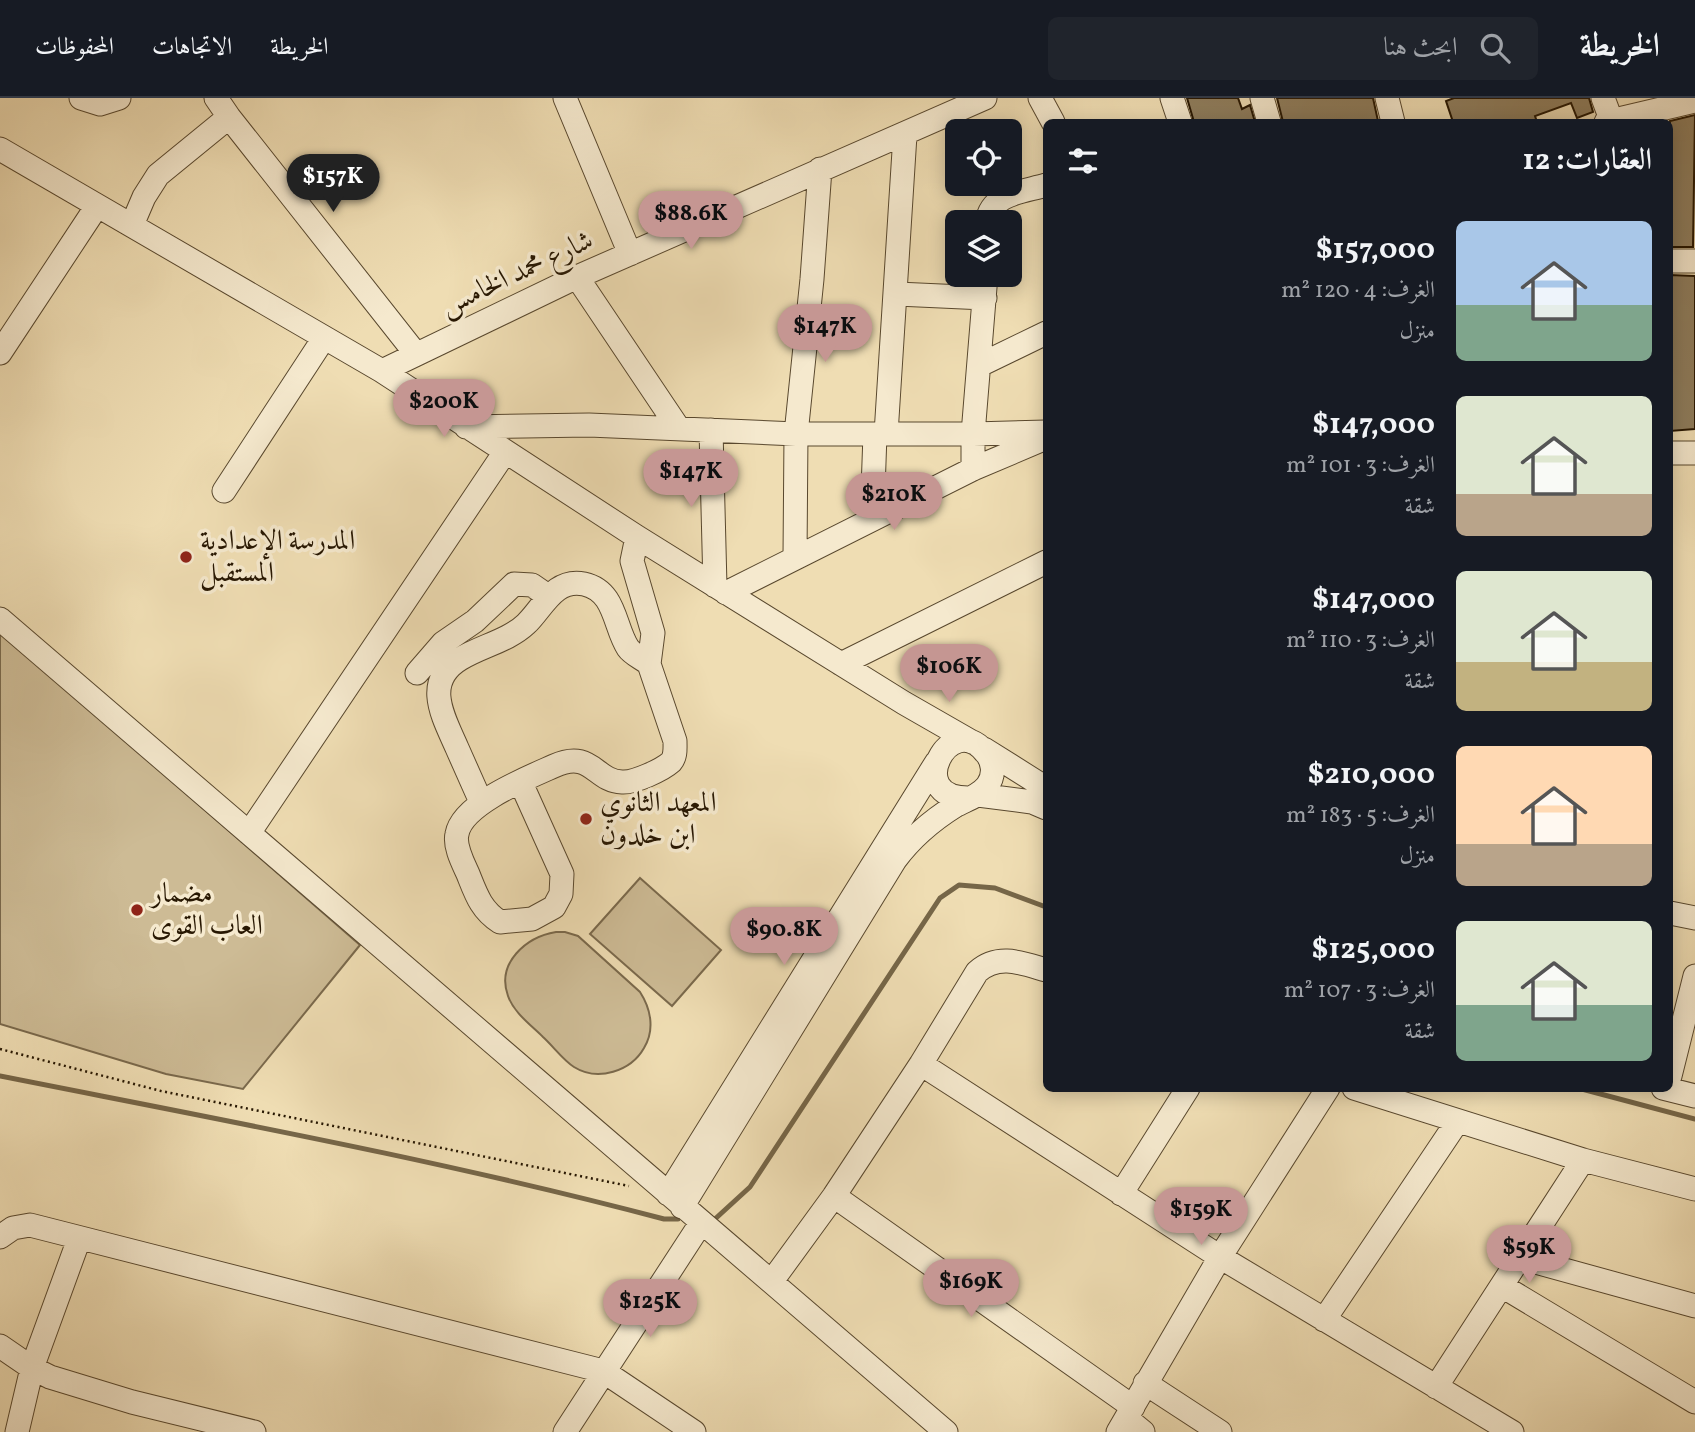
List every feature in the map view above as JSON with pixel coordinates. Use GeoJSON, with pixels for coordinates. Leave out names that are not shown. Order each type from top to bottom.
{"type":"FeatureCollection","features":[{"type":"Feature","properties":{"kind":"street"},"geometry":{"type":"LineString","coordinates":[[81,98],[100,104],[119,98]]}},
{"type":"Feature","properties":{"kind":"street"},"geometry":{"type":"LineString","coordinates":[[565,98],[630,254]]}},
{"type":"Feature","properties":{"kind":"street","name":"شارع محمد الخامس"},"geometry":{"type":"LineString","coordinates":[[382,371],[577,277],[985,98]]}},
{"type":"Feature","properties":{"kind":"street"},"geometry":{"type":"LineString","coordinates":[[1040,98],[1051,119]]}},
{"type":"Feature","properties":{"kind":"street"},"geometry":{"type":"LineString","coordinates":[[1172,98],[1179,119]]}},
{"type":"Feature","properties":{"kind":"street"},"geometry":{"type":"LineString","coordinates":[[1262,98],[1268,119]]}},
{"type":"Feature","properties":{"kind":"street"},"geometry":{"type":"LineString","coordinates":[[1387,98],[1392,119]]}},
{"type":"Feature","properties":{"kind":"street"},"geometry":{"type":"LineString","coordinates":[[1602,98],[1609,119]]}},
{"type":"Feature","properties":{"kind":"street"},"geometry":{"type":"LineString","coordinates":[[1622,119],[1695,101]]}},
{"type":"Feature","properties":{"kind":"street"},"geometry":{"type":"LineString","coordinates":[[132,225],[144,197],[158,175],[222,108],[416,354]]}},
{"type":"Feature","properties":{"kind":"street"},"geometry":{"type":"LineString","coordinates":[[872,519],[897,294],[905,135]]}},
{"type":"Feature","properties":{"kind":"street"},"geometry":{"type":"LineString","coordinates":[[0,149],[382,371],[637,537],[1043,786]]}},
{"type":"Feature","properties":{"kind":"street"},"geometry":{"type":"LineString","coordinates":[[795,557],[796,435],[820,169]]}},
{"type":"Feature","properties":{"kind":"street"},"geometry":{"type":"LineString","coordinates":[[990,210],[999,200],[1043,187]]}},
{"type":"Feature","properties":{"kind":"street"},"geometry":{"type":"LineString","coordinates":[[0,353],[97,206]]}},
{"type":"Feature","properties":{"kind":"street"},"geometry":{"type":"LineString","coordinates":[[1673,261],[1695,261]]}},
{"type":"Feature","properties":{"kind":"street"},"geometry":{"type":"LineString","coordinates":[[577,277],[679,429]]}},
{"type":"Feature","properties":{"kind":"street"},"geometry":{"type":"LineString","coordinates":[[974,469],[973,435],[985,287]]}},
{"type":"Feature","properties":{"kind":"street"},"geometry":{"type":"LineString","coordinates":[[897,294],[985,298]]}},
{"type":"Feature","properties":{"kind":"street"},"geometry":{"type":"LineString","coordinates":[[980,365],[1043,335]]}},
{"type":"Feature","properties":{"kind":"street"},"geometry":{"type":"LineString","coordinates":[[225,491],[324,338]]}},
{"type":"Feature","properties":{"kind":"street"},"geometry":{"type":"LineString","coordinates":[[466,427],[589,425],[796,435],[1043,432]]}},
{"type":"Feature","properties":{"kind":"street"},"geometry":{"type":"LineString","coordinates":[[711,430],[721,589]]}},
{"type":"Feature","properties":{"kind":"street"},"geometry":{"type":"LineString","coordinates":[[721,589],[795,557],[974,469],[1043,439]]}},
{"type":"Feature","properties":{"kind":"street"},"geometry":{"type":"LineString","coordinates":[[249,833],[505,452]]}},
{"type":"Feature","properties":{"kind":"street"},"geometry":{"type":"LineString","coordinates":[[1673,453],[1695,453]]}},
{"type":"Feature","properties":{"kind":"street"},"geometry":{"type":"LineString","coordinates":[[521,783],[562,874],[561,894],[554,907],[532,919],[500,922],[480,905],[460,854],[456,836],[460,821],[481,802],[557,765],[575,761],[591,765],[605,777],[620,783],[636,781],[671,762],[676,752],[675,741],[649,664],[653,633],[632,561],[637,537]]}},
{"type":"Feature","properties":{"kind":"street"},"geometry":{"type":"LineString","coordinates":[[841,664],[1043,563]]}},
{"type":"Feature","properties":{"kind":"street"},"geometry":{"type":"LineString","coordinates":[[417,673],[443,643],[459,632],[474,631],[492,622],[518,584],[532,585],[548,596]]}},
{"type":"Feature","properties":{"kind":"street"},"geometry":{"type":"LineString","coordinates":[[481,802],[439,706],[439,687],[449,666],[519,631],[533,618],[548,596],[560,588],[574,584],[585,584],[601,593],[615,612],[628,648],[649,664]]}},
{"type":"Feature","properties":{"kind":"street"},"geometry":{"type":"LineString","coordinates":[[0,619],[946,1432]]}},
{"type":"Feature","properties":{"kind":"street"},"geometry":{"type":"LineString","coordinates":[[904,703],[930,732],[934,740],[937,782],[950,795],[1032,802],[1043,807]]}},
{"type":"Feature","properties":{"kind":"street"},"geometry":{"type":"LineString","coordinates":[[963,741],[976,744],[987,753],[992,771],[990,781],[973,797],[920,830],[895,860],[675,1201],[936,761],[947,746],[963,741]]}},
{"type":"Feature","properties":{"kind":"street"},"geometry":{"type":"LineString","coordinates":[[1673,914],[1695,918]]}},
{"type":"Feature","properties":{"kind":"street"},"geometry":{"type":"LineString","coordinates":[[772,1281],[834,1196],[921,1064],[969,982],[992,961],[1011,960],[1043,969]]}},
{"type":"Feature","properties":{"kind":"street"},"geometry":{"type":"LineString","coordinates":[[1673,1063],[1695,976]]}},
{"type":"Feature","properties":{"kind":"street"},"geometry":{"type":"LineString","coordinates":[[921,1064],[1220,1257],[1512,1432]]}},
{"type":"Feature","properties":{"kind":"street"},"geometry":{"type":"LineString","coordinates":[[1673,1076],[1695,1080]]}},
{"type":"Feature","properties":{"kind":"street"},"geometry":{"type":"LineString","coordinates":[[1673,1091],[1695,1096]]}},
{"type":"Feature","properties":{"kind":"street"},"geometry":{"type":"LineString","coordinates":[[1121,1194],[1185,1092]]}},
{"type":"Feature","properties":{"kind":"street"},"geometry":{"type":"LineString","coordinates":[[834,1196],[1130,1422],[1145,1383],[1220,1257],[1325,1092]]}},
{"type":"Feature","properties":{"kind":"street"},"geometry":{"type":"LineString","coordinates":[[1366,1092],[1583,1160],[1695,1189]]}},
{"type":"Feature","properties":{"kind":"street"},"geometry":{"type":"LineString","coordinates":[[1324,1320],[1457,1122]]}},
{"type":"Feature","properties":{"kind":"street"},"geometry":{"type":"LineString","coordinates":[[1436,1387],[1583,1160]]}},
{"type":"Feature","properties":{"kind":"street"},"geometry":{"type":"LineString","coordinates":[[565,1432],[701,1223]]}},
{"type":"Feature","properties":{"kind":"street"},"geometry":{"type":"LineString","coordinates":[[0,1237],[13,1228],[30,1225],[603,1371],[694,1432]]}},
{"type":"Feature","properties":{"kind":"street"},"geometry":{"type":"LineString","coordinates":[[17,1432],[32,1368],[79,1239]]}},
{"type":"Feature","properties":{"kind":"street"},"geometry":{"type":"LineString","coordinates":[[1521,1258],[1695,1306]]}},
{"type":"Feature","properties":{"kind":"street"},"geometry":{"type":"LineString","coordinates":[[1502,1286],[1695,1402]]}},
{"type":"Feature","properties":{"kind":"street"},"geometry":{"type":"LineString","coordinates":[[0,1346],[32,1368],[83,1389],[254,1432]]}},
{"type":"Feature","properties":{"kind":"street"},"geometry":{"type":"LineString","coordinates":[[1145,1383],[1220,1432]]}},
{"type":"Feature","properties":{"kind":"path"},"geometry":{"type":"LineString","coordinates":[[0,1049],[161,1091],[675,1201]]}},
{"type":"Feature","properties":{"kind":"shaded area"},"geometry":{"type":"Polygon","coordinates":[[[2,633],[360,945],[243,1089],[166,1074],[0,1024],[2,633]]]}},
{"type":"Feature","properties":{"kind":"shaded area"},"geometry":{"type":"Polygon","coordinates":[[[640,878],[721,950],[672,1006],[590,934],[640,878]]]}},
{"type":"Feature","properties":{"kind":"shaded area"},"geometry":{"type":"Polygon","coordinates":[[[556,932],[578,936],[640,992],[644,999],[649,1012],[650,1034],[638,1056],[622,1068],[593,1074],[574,1067],[523,1018],[508,996],[506,973],[516,954],[534,939],[556,932]]]}},
{"type":"Feature","properties":{"kind":"building"},"geometry":{"type":"Polygon","coordinates":[[[1187,98],[1238,98],[1242,109],[1250,105],[1254,119],[1193,119],[1187,98]]]}},
{"type":"Feature","properties":{"kind":"building"},"geometry":{"type":"Polygon","coordinates":[[[1277,98],[1373,98],[1378,119],[1282,119],[1277,98]]]}},
{"type":"Feature","properties":{"kind":"building"},"geometry":{"type":"Polygon","coordinates":[[[1454,98],[1589,98],[1593,112],[1577,118],[1571,103],[1535,116],[1536,119],[1452,119],[1446,101],[1454,98]]]}},
{"type":"Feature","properties":{"kind":"building"},"geometry":{"type":"Polygon","coordinates":[[[1695,115],[1693,247],[1673,247],[1673,120],[1695,115]]]}},
{"type":"Feature","properties":{"kind":"building"},"geometry":{"type":"Polygon","coordinates":[[[1673,275],[1695,276],[1695,429],[1673,431],[1673,275]]]}},
{"type":"Feature","properties":{"kind":"waterway"},"geometry":{"type":"LineString","coordinates":[[715,1219],[750,1187],[940,898],[959,885],[995,888],[1043,906]]}},
{"type":"Feature","properties":{"kind":"waterway"},"geometry":{"type":"LineString","coordinates":[[0,1076],[333,1142],[499,1178],[664,1219],[678,1219]]}},
{"type":"Feature","properties":{"kind":"waterway"},"geometry":{"type":"LineString","coordinates":[[1593,1092],[1695,1119]]}},
{"type":"Feature","properties":{"kind":"place","name":"المدرسة الإعدادية المستقبل"},"geometry":{"type":"Point","coordinates":[186,557]}},
{"type":"Feature","properties":{"kind":"place","name":"المعهد الثانوي ابن خلدون"},"geometry":{"type":"Point","coordinates":[586,819]}},
{"type":"Feature","properties":{"kind":"place","name":"مضمار العاب القوى"},"geometry":{"type":"Point","coordinates":[137,910]}}]}
